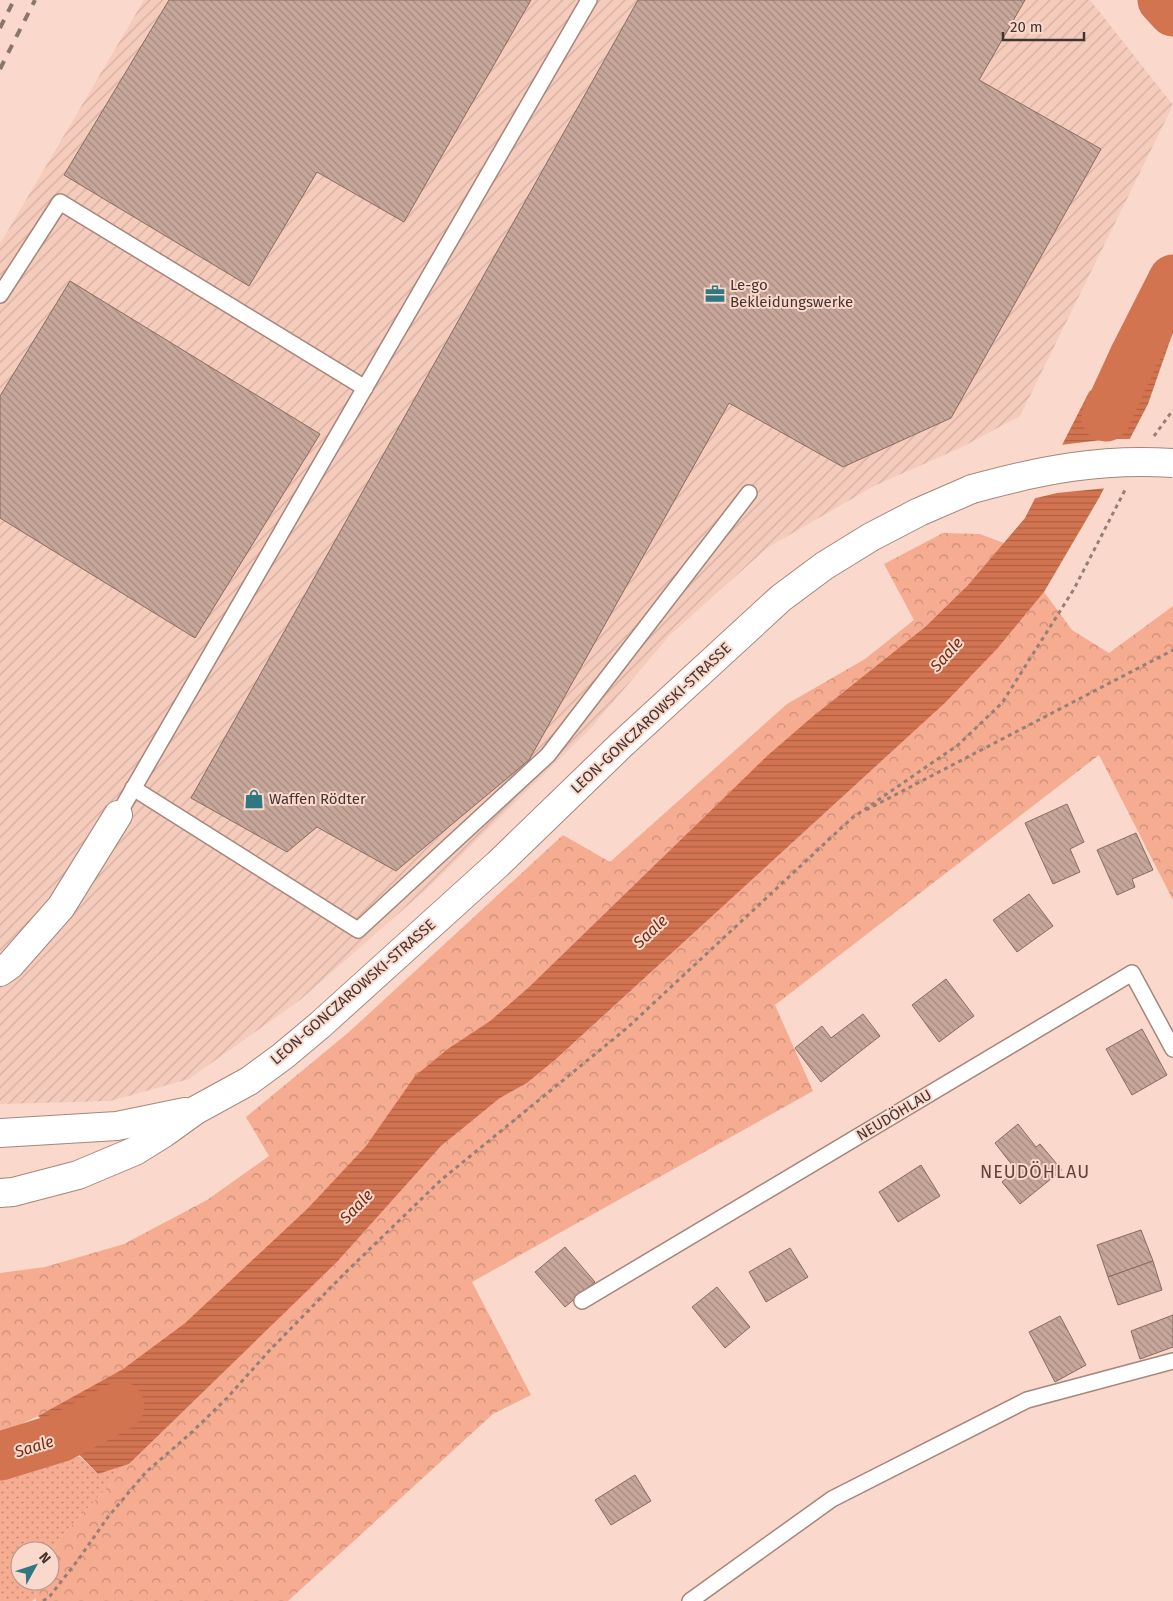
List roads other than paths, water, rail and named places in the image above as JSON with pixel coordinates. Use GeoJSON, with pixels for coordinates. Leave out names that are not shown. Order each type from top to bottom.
{"type":"FeatureCollection","features":[{"type":"Feature","properties":{"kind":"street","name":"LEON-GONCZAROWSKI-STRASSE"},"geometry":{"type":"LineString","coordinates":[[0,1193],[86,1172],[135,1151],[196,1110],[249,1081],[283,1056],[320,1025],[498,864],[621,744],[781,598],[824,566],[870,537],[919,512],[972,489],[1024,475],[1068,466],[1112,462],[1173,463]]}},
{"type":"Feature","properties":{"kind":"street"},"geometry":{"type":"LineString","coordinates":[[0,972],[10,965],[60,907],[118,815]]}},
{"type":"Feature","properties":{"kind":"street","name":"LEON-GONCZAROWSKI-STRASSE"},"geometry":{"type":"LineString","coordinates":[[0,1133],[117,1126],[196,1110]]}},
{"type":"Feature","properties":{"kind":"lane"},"geometry":{"type":"LineString","coordinates":[[118,815],[589,0]]}},
{"type":"Feature","properties":{"kind":"lane"},"geometry":{"type":"LineString","coordinates":[[0,295],[60,202],[365,388]]}},
{"type":"Feature","properties":{"kind":"lane"},"geometry":{"type":"LineString","coordinates":[[133,788],[358,930],[548,755],[749,493]]}},
{"type":"Feature","properties":{"kind":"lane","name":"NEUDÖHLAU"},"geometry":{"type":"LineString","coordinates":[[582,1301],[1132,973],[1173,1049]]}},
{"type":"Feature","properties":{"kind":"lane"},"geometry":{"type":"LineString","coordinates":[[690,1601],[832,1499],[1027,1400],[1173,1361]]}},
{"type":"Feature","properties":{"kind":"water"},"geometry":{"type":"Polygon","coordinates":[[[1173,323],[1173,332],[1148,404],[1099,498],[1044,592],[997,649],[946,702],[555,1060],[527,1083],[500,1098],[441,1146],[337,1262],[129,1464],[98,1474],[62,1437],[38,1416],[123,1369],[185,1323],[308,1208],[366,1146],[415,1076],[449,1048],[490,1021],[529,987],[768,755],[812,717],[925,627],[968,585],[1025,518],[1089,392],[1173,323]]]}},
{"type":"Feature","properties":{"kind":"waterway","name":"Saale"},"geometry":{"type":"LineString","coordinates":[[1162,0],[1173,12]]}},
{"type":"Feature","properties":{"kind":"waterway","name":"Saale"},"geometry":{"type":"LineString","coordinates":[[1106,417],[1173,279]]}},
{"type":"Feature","properties":{"kind":"waterway","name":"Saale"},"geometry":{"type":"LineString","coordinates":[[0,1456],[62,1437],[120,1406]]}},
{"type":"Feature","properties":{"kind":"railway"},"geometry":{"type":"LineString","coordinates":[[0,28],[14,0]]}},
{"type":"Feature","properties":{"kind":"railway"},"geometry":{"type":"LineString","coordinates":[[0,69],[35,0]]}},
{"type":"Feature","properties":{"kind":"place","name":"Le-go Bekleidungswerke"},"geometry":{"type":"Point","coordinates":[715,294]}},
{"type":"Feature","properties":{"kind":"place","name":"Waffen Rödter"},"geometry":{"type":"Point","coordinates":[254,799]}},
{"type":"Feature","properties":{"kind":"district","name":"NEUDÖHLAU"},"geometry":{"type":"Point","coordinates":[1035,1172]}}]}
